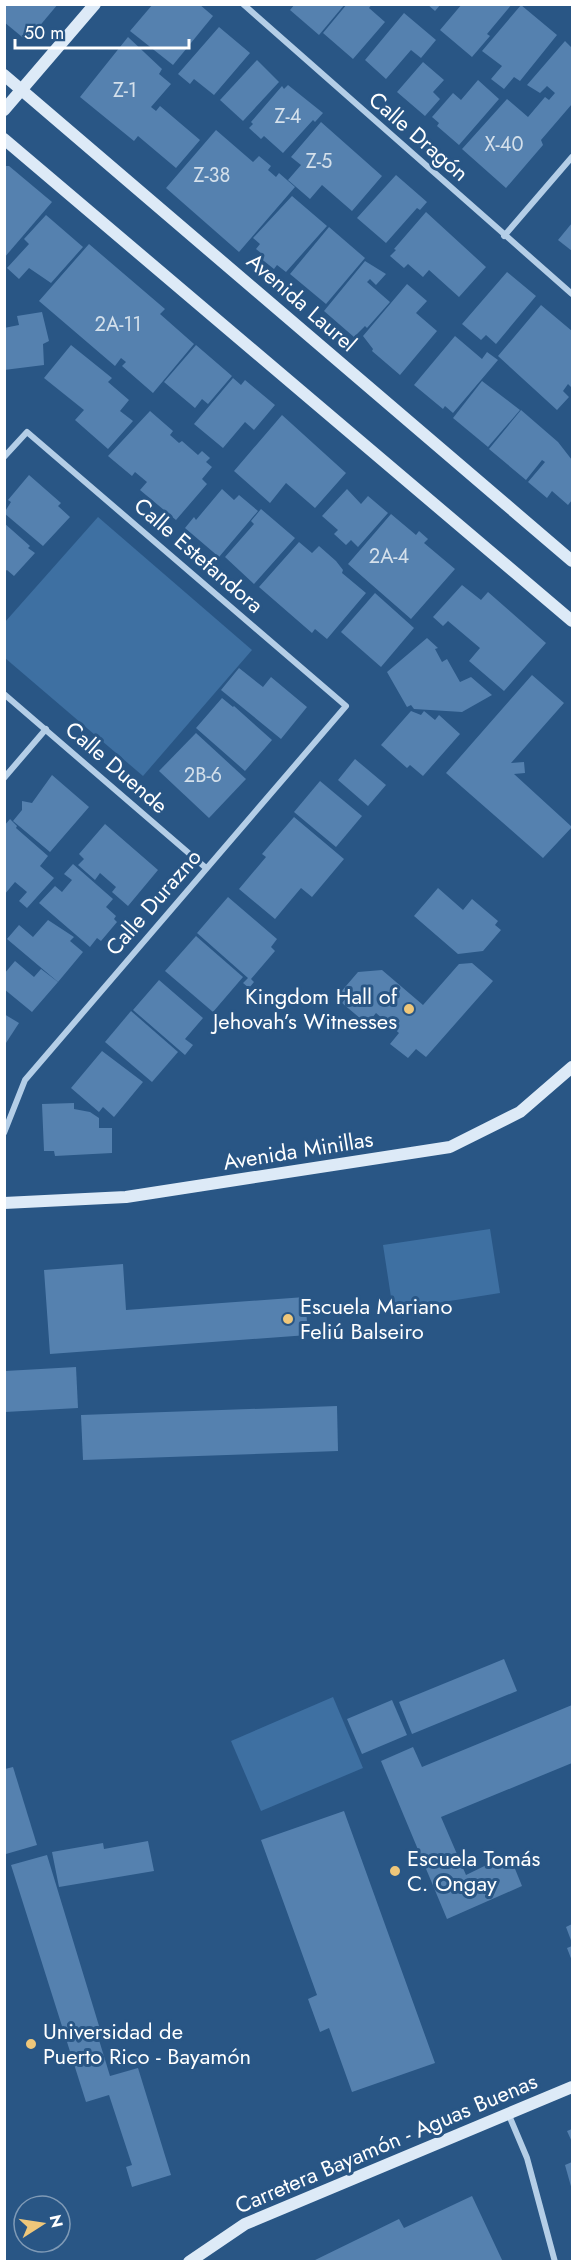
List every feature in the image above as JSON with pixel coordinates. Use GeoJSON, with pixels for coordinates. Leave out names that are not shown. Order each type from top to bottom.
{"type":"FeatureCollection","features":[{"type":"Feature","properties":{"kind":"street"},"geometry":{"type":"LineString","coordinates":[[4,110],[95,4]]}},
{"type":"Feature","properties":{"kind":"street","name":"Calle Dragón"},"geometry":{"type":"LineString","coordinates":[[243,4],[504,236],[573,294]]}},
{"type":"Feature","properties":{"kind":"street","name":"Avenida Laurel"},"geometry":{"type":"LineString","coordinates":[[4,75],[573,561]]}},
{"type":"Feature","properties":{"kind":"street"},"geometry":{"type":"LineString","coordinates":[[4,139],[573,621]]}},
{"type":"Feature","properties":{"kind":"street"},"geometry":{"type":"LineString","coordinates":[[504,236],[573,157]]}},
{"type":"Feature","properties":{"kind":"street","name":"Calle Estefandora"},"geometry":{"type":"LineString","coordinates":[[4,457],[27,432],[346,706]]}},
{"type":"Feature","properties":{"kind":"street","name":"Calle Duende"},"geometry":{"type":"LineString","coordinates":[[4,694],[206,868]]}},
{"type":"Feature","properties":{"kind":"street","name":"Calle Durazno"},"geometry":{"type":"LineString","coordinates":[[4,1133],[25,1080],[346,706]]}},
{"type":"Feature","properties":{"kind":"street"},"geometry":{"type":"LineString","coordinates":[[4,778],[46,729]]}},
{"type":"Feature","properties":{"kind":"street","name":"Avenida Minillas"},"geometry":{"type":"LineString","coordinates":[[4,1203],[126,1197],[450,1148],[520,1112],[573,1067]]}},
{"type":"Feature","properties":{"kind":"street","name":"Carretera Bayamón - Aguas Buenas"},"geometry":{"type":"LineString","coordinates":[[189,2262],[245,2224],[573,2087]]}},
{"type":"Feature","properties":{"kind":"street"},"geometry":{"type":"LineString","coordinates":[[508,2113],[527,2158],[555,2262]]}},
{"type":"Feature","properties":{"kind":"shaded area"},"geometry":{"type":"Polygon","coordinates":[[[98,517],[252,650],[143,776],[5,658],[5,622],[98,517]]]}},
{"type":"Feature","properties":{"kind":"shaded area"},"geometry":{"type":"Polygon","coordinates":[[[490,1229],[500,1293],[393,1310],[383,1245],[490,1229]]]}},
{"type":"Feature","properties":{"kind":"shaded area"},"geometry":{"type":"Polygon","coordinates":[[[333,1697],[363,1768],[261,1811],[231,1741],[333,1697]]]}},
{"type":"Feature","properties":{"kind":"building"},"geometry":{"type":"Polygon","coordinates":[[[4,4],[58,4],[27,41],[4,22],[4,4]]]}},
{"type":"Feature","properties":{"kind":"building"},"geometry":{"type":"Polygon","coordinates":[[[153,4],[199,4],[213,16],[173,65],[130,31],[153,4]]]}},
{"type":"Feature","properties":{"kind":"building"},"geometry":{"type":"Polygon","coordinates":[[[295,4],[345,4],[319,35],[290,10],[295,4]]]}},
{"type":"Feature","properties":{"kind":"building"},"geometry":{"type":"Polygon","coordinates":[[[347,4],[372,4],[369,8],[385,22],[353,59],[323,33],[347,4]]]}},
{"type":"Feature","properties":{"kind":"building"},"geometry":{"type":"Polygon","coordinates":[[[427,4],[441,4],[435,11],[427,4]]]}},
{"type":"Feature","properties":{"kind":"building"},"geometry":{"type":"Polygon","coordinates":[[[462,4],[512,4],[487,34],[490,36],[472,57],[440,30],[462,4]]]}},
{"type":"Feature","properties":{"kind":"building"},"geometry":{"type":"Polygon","coordinates":[[[521,5],[557,35],[520,81],[514,77],[504,89],[491,79],[502,66],[482,51],[521,5]]]}},
{"type":"Feature","properties":{"kind":"building"},"geometry":{"type":"Polygon","coordinates":[[[404,13],[436,40],[421,58],[411,50],[386,79],[365,60],[404,13]]]}},
{"type":"Feature","properties":{"kind":"building"},"geometry":{"type":"Polygon","coordinates":[[[219,27],[250,53],[214,95],[194,79],[190,84],[178,74],[219,27]]]}},
{"type":"Feature","properties":{"kind":"building"},"geometry":{"type":"Polygon","coordinates":[[[128,37],[162,69],[159,74],[171,84],[151,107],[156,111],[160,106],[200,140],[176,168],[138,136],[134,141],[80,97],[128,37]]]}},
{"type":"Feature","properties":{"kind":"building"},"geometry":{"type":"Polygon","coordinates":[[[565,41],[572,48],[572,104],[541,140],[543,145],[506,188],[462,149],[507,99],[528,117],[545,97],[549,100],[555,93],[547,86],[540,93],[527,85],[565,41]]]}},
{"type":"Feature","properties":{"kind":"building"},"geometry":{"type":"Polygon","coordinates":[[[257,60],[279,82],[243,121],[220,100],[257,60]]]}},
{"type":"Feature","properties":{"kind":"building"},"geometry":{"type":"Polygon","coordinates":[[[423,62],[444,80],[433,92],[440,99],[425,116],[397,92],[423,62]]]}},
{"type":"Feature","properties":{"kind":"building"},"geometry":{"type":"Polygon","coordinates":[[[478,80],[499,99],[459,145],[437,126],[439,123],[432,117],[453,93],[461,100],[478,80]]]}},
{"type":"Feature","properties":{"kind":"building"},"geometry":{"type":"Polygon","coordinates":[[[288,85],[323,113],[315,122],[313,120],[283,153],[264,136],[261,139],[249,128],[253,124],[251,122],[282,86],[284,89],[288,85]]]}},
{"type":"Feature","properties":{"kind":"building"},"geometry":{"type":"Polygon","coordinates":[[[321,122],[382,176],[352,211],[322,185],[310,199],[288,180],[301,165],[291,157],[321,122]]]}},
{"type":"Feature","properties":{"kind":"building"},"geometry":{"type":"Polygon","coordinates":[[[216,130],[253,162],[259,156],[271,166],[268,170],[276,177],[279,173],[295,187],[239,252],[166,188],[216,130]]]}},
{"type":"Feature","properties":{"kind":"building"},"geometry":{"type":"Polygon","coordinates":[[[4,166],[9,166],[52,202],[4,258],[4,166]]]}},
{"type":"Feature","properties":{"kind":"building"},"geometry":{"type":"Polygon","coordinates":[[[396,175],[427,202],[420,210],[417,208],[386,243],[357,218],[396,175]]]}},
{"type":"Feature","properties":{"kind":"building"},"geometry":{"type":"Polygon","coordinates":[[[292,196],[327,226],[286,272],[277,265],[274,269],[259,257],[261,253],[256,249],[260,244],[253,238],[292,196]]]}},
{"type":"Feature","properties":{"kind":"building"},"geometry":{"type":"Polygon","coordinates":[[[426,212],[486,267],[459,297],[429,270],[423,277],[408,264],[404,268],[390,256],[426,212]]]}},
{"type":"Feature","properties":{"kind":"building"},"geometry":{"type":"Polygon","coordinates":[[[46,215],[83,247],[51,283],[29,268],[19,279],[7,268],[29,244],[24,239],[46,215]]]}},
{"type":"Feature","properties":{"kind":"building"},"geometry":{"type":"Polygon","coordinates":[[[572,223],[572,251],[558,240],[572,223]]]}},
{"type":"Feature","properties":{"kind":"building"},"geometry":{"type":"Polygon","coordinates":[[[329,227],[365,258],[326,304],[290,274],[329,227]]]}},
{"type":"Feature","properties":{"kind":"building"},"geometry":{"type":"Polygon","coordinates":[[[89,244],[165,309],[160,314],[194,344],[153,393],[122,366],[126,362],[121,358],[115,366],[39,301],[89,244]]]}},
{"type":"Feature","properties":{"kind":"building"},"geometry":{"type":"Polygon","coordinates":[[[365,261],[386,274],[376,285],[370,279],[367,282],[390,302],[367,328],[365,326],[354,337],[324,311],[365,261]]]}},
{"type":"Feature","properties":{"kind":"building"},"geometry":{"type":"Polygon","coordinates":[[[507,272],[536,296],[496,344],[486,335],[481,340],[462,324],[507,272]]]}},
{"type":"Feature","properties":{"kind":"building"},"geometry":{"type":"Polygon","coordinates":[[[407,284],[427,301],[416,313],[437,331],[400,375],[372,351],[373,349],[363,336],[407,284]]]}},
{"type":"Feature","properties":{"kind":"building"},"geometry":{"type":"Polygon","coordinates":[[[541,305],[572,331],[572,388],[568,384],[563,391],[569,397],[557,410],[498,356],[541,305]]]}},
{"type":"Feature","properties":{"kind":"building"},"geometry":{"type":"Polygon","coordinates":[[[42,312],[49,341],[43,344],[44,365],[4,370],[4,328],[19,325],[17,316],[42,312]]]}},
{"type":"Feature","properties":{"kind":"building"},"geometry":{"type":"Polygon","coordinates":[[[455,336],[482,359],[487,352],[498,360],[453,413],[445,406],[443,409],[414,385],[455,336]]]}},
{"type":"Feature","properties":{"kind":"building"},"geometry":{"type":"Polygon","coordinates":[[[71,345],[112,378],[108,382],[129,400],[120,411],[133,421],[108,449],[75,420],[84,410],[44,378],[71,345]]]}},
{"type":"Feature","properties":{"kind":"building"},"geometry":{"type":"Polygon","coordinates":[[[196,345],[232,376],[208,404],[202,399],[195,408],[164,382],[196,345]]]}},
{"type":"Feature","properties":{"kind":"building"},"geometry":{"type":"Polygon","coordinates":[[[233,378],[241,385],[245,380],[275,405],[254,430],[245,422],[223,448],[194,424],[233,378]]]}},
{"type":"Feature","properties":{"kind":"building"},"geometry":{"type":"Polygon","coordinates":[[[482,381],[520,410],[488,447],[453,418],[482,381]]]}},
{"type":"Feature","properties":{"kind":"building"},"geometry":{"type":"Polygon","coordinates":[[[521,410],[558,442],[572,460],[572,500],[568,505],[552,491],[547,498],[528,482],[545,462],[542,460],[526,480],[489,449],[521,410]]]}},
{"type":"Feature","properties":{"kind":"building"},"geometry":{"type":"Polygon","coordinates":[[[150,411],[173,431],[170,435],[179,443],[182,441],[198,455],[202,451],[210,458],[206,462],[212,467],[202,479],[207,484],[176,520],[140,490],[147,482],[135,472],[132,476],[108,456],[150,411]]]}},
{"type":"Feature","properties":{"kind":"building"},"geometry":{"type":"Polygon","coordinates":[[[282,415],[346,473],[315,508],[286,483],[270,503],[234,471],[282,415]]]}},
{"type":"Feature","properties":{"kind":"building"},"geometry":{"type":"Polygon","coordinates":[[[29,475],[61,503],[58,506],[70,517],[43,546],[4,513],[11,502],[8,500],[29,475]]]}},
{"type":"Feature","properties":{"kind":"building"},"geometry":{"type":"Polygon","coordinates":[[[222,489],[234,500],[239,495],[258,511],[219,557],[185,528],[194,517],[196,520],[222,489]]]}},
{"type":"Feature","properties":{"kind":"building"},"geometry":{"type":"Polygon","coordinates":[[[347,489],[361,504],[368,496],[388,513],[358,547],[351,540],[346,545],[334,534],[338,530],[322,516],[347,489]]]}},
{"type":"Feature","properties":{"kind":"building"},"geometry":{"type":"Polygon","coordinates":[[[261,509],[295,538],[254,584],[225,557],[254,524],[251,521],[261,509]]]}},
{"type":"Feature","properties":{"kind":"building"},"geometry":{"type":"Polygon","coordinates":[[[391,514],[416,535],[419,531],[428,539],[424,543],[455,569],[411,619],[348,564],[391,514]]]}},
{"type":"Feature","properties":{"kind":"building"},"geometry":{"type":"Polygon","coordinates":[[[4,523],[35,553],[14,576],[7,570],[4,572],[4,523]]]}},
{"type":"Feature","properties":{"kind":"building"},"geometry":{"type":"Polygon","coordinates":[[[299,542],[312,553],[319,546],[336,561],[343,570],[342,573],[366,593],[327,639],[315,629],[312,633],[259,587],[299,542]]]}},
{"type":"Feature","properties":{"kind":"building"},"geometry":{"type":"Polygon","coordinates":[[[462,585],[481,600],[488,592],[546,643],[504,691],[469,661],[480,648],[448,621],[443,626],[433,617],[462,585]]]}},
{"type":"Feature","properties":{"kind":"building"},"geometry":{"type":"Polygon","coordinates":[[[375,593],[414,628],[381,667],[341,632],[375,593]]]}},
{"type":"Feature","properties":{"kind":"building"},"geometry":{"type":"Polygon","coordinates":[[[427,638],[438,648],[435,649],[442,662],[447,659],[460,682],[471,677],[492,695],[462,712],[414,709],[411,705],[407,707],[387,672],[427,638]]]}},
{"type":"Feature","properties":{"kind":"building"},"geometry":{"type":"Polygon","coordinates":[[[239,668],[263,687],[271,677],[307,707],[281,739],[221,690],[239,668]]]}},
{"type":"Feature","properties":{"kind":"building"},"geometry":{"type":"Polygon","coordinates":[[[532,675],[564,703],[511,763],[524,762],[525,773],[514,774],[572,827],[543,858],[446,773],[532,675]]]}},
{"type":"Feature","properties":{"kind":"building"},"geometry":{"type":"Polygon","coordinates":[[[222,698],[272,740],[245,771],[196,728],[222,698]]]}},
{"type":"Feature","properties":{"kind":"building"},"geometry":{"type":"Polygon","coordinates":[[[411,711],[421,715],[424,711],[435,720],[439,715],[460,734],[423,776],[410,765],[407,768],[381,745],[411,711]]]}},
{"type":"Feature","properties":{"kind":"building"},"geometry":{"type":"Polygon","coordinates":[[[196,733],[246,779],[209,818],[159,771],[196,733]]]}},
{"type":"Feature","properties":{"kind":"building"},"geometry":{"type":"Polygon","coordinates":[[[355,759],[386,785],[368,806],[338,780],[355,759]]]}},
{"type":"Feature","properties":{"kind":"building"},"geometry":{"type":"Polygon","coordinates":[[[52,775],[89,807],[50,852],[13,821],[22,810],[22,801],[32,803],[52,775]]]}},
{"type":"Feature","properties":{"kind":"building"},"geometry":{"type":"Polygon","coordinates":[[[320,781],[362,816],[336,847],[294,812],[320,781]]]}},
{"type":"Feature","properties":{"kind":"building"},"geometry":{"type":"Polygon","coordinates":[[[294,817],[344,859],[312,897],[301,888],[275,919],[239,889],[266,857],[262,854],[294,817]]]}},
{"type":"Feature","properties":{"kind":"building"},"geometry":{"type":"Polygon","coordinates":[[[10,819],[17,826],[16,828],[48,856],[40,866],[54,878],[27,908],[19,901],[27,892],[15,882],[4,895],[4,826],[10,819]]]}},
{"type":"Feature","properties":{"kind":"building"},"geometry":{"type":"Polygon","coordinates":[[[105,824],[158,870],[128,906],[112,892],[116,887],[100,873],[95,880],[78,865],[84,859],[79,854],[105,824]]]}},
{"type":"Feature","properties":{"kind":"building"},"geometry":{"type":"Polygon","coordinates":[[[73,864],[113,899],[106,907],[116,916],[114,919],[117,922],[101,941],[97,938],[90,947],[39,903],[55,886],[62,892],[72,880],[64,874],[73,864]]]}},
{"type":"Feature","properties":{"kind":"building"},"geometry":{"type":"Polygon","coordinates":[[[438,888],[463,910],[472,899],[498,921],[495,925],[501,930],[483,951],[458,954],[414,916],[438,888]]]}},
{"type":"Feature","properties":{"kind":"building"},"geometry":{"type":"Polygon","coordinates":[[[228,897],[277,939],[271,947],[275,951],[251,979],[254,982],[249,988],[243,983],[248,978],[197,933],[228,897]]]}},
{"type":"Feature","properties":{"kind":"building"},"geometry":{"type":"Polygon","coordinates":[[[48,920],[74,937],[70,941],[83,952],[58,982],[7,939],[19,925],[33,937],[48,920]]]}},
{"type":"Feature","properties":{"kind":"building"},"geometry":{"type":"Polygon","coordinates":[[[196,936],[243,977],[213,1012],[165,971],[196,936]]]}},
{"type":"Feature","properties":{"kind":"building"},"geometry":{"type":"Polygon","coordinates":[[[15,961],[34,977],[41,969],[58,982],[32,1012],[4,989],[4,974],[15,961]]]}},
{"type":"Feature","properties":{"kind":"building","name":"Kingdom Hall of Jehovah’s Witnesses"},"geometry":{"type":"Polygon","coordinates":[[[472,963],[493,981],[426,1057],[416,1049],[408,1058],[390,1044],[399,1033],[376,1013],[367,1024],[342,1003],[346,998],[340,993],[358,972],[382,970],[423,1005],[459,964],[472,963]]]}},
{"type":"Feature","properties":{"kind":"building"},"geometry":{"type":"Polygon","coordinates":[[[159,980],[203,1018],[185,1039],[193,1045],[185,1055],[133,1010],[159,980]]]}},
{"type":"Feature","properties":{"kind":"building"},"geometry":{"type":"Polygon","coordinates":[[[131,1011],[178,1052],[152,1082],[105,1042],[131,1011]]]}},
{"type":"Feature","properties":{"kind":"building"},"geometry":{"type":"Polygon","coordinates":[[[4,1014],[19,1023],[4,1046],[4,1014]]]}},
{"type":"Feature","properties":{"kind":"building"},"geometry":{"type":"Polygon","coordinates":[[[102,1051],[143,1082],[114,1117],[103,1107],[99,1112],[71,1088],[102,1051]]]}},
{"type":"Feature","properties":{"kind":"building"},"geometry":{"type":"Polygon","coordinates":[[[74,1103],[74,1109],[90,1112],[99,1118],[99,1128],[112,1128],[112,1153],[55,1156],[54,1151],[44,1151],[42,1104],[74,1103]]]}},
{"type":"Feature","properties":{"kind":"building"},"geometry":{"type":"Polygon","coordinates":[[[123,1264],[126,1310],[305,1297],[308,1335],[50,1354],[44,1270],[123,1264]]]}},
{"type":"Feature","properties":{"kind":"building"},"geometry":{"type":"Polygon","coordinates":[[[76,1367],[78,1408],[5,1412],[5,1371],[76,1367]]]}},
{"type":"Feature","properties":{"kind":"building"},"geometry":{"type":"Polygon","coordinates":[[[337,1406],[338,1451],[83,1460],[81,1415],[337,1406]]]}},
{"type":"Feature","properties":{"kind":"building"},"geometry":{"type":"Polygon","coordinates":[[[504,1659],[517,1691],[412,1734],[399,1702],[504,1659]]]}},
{"type":"Feature","properties":{"kind":"building"},"geometry":{"type":"Polygon","coordinates":[[[392,1700],[407,1735],[362,1754],[347,1719],[392,1700]]]}},
{"type":"Feature","properties":{"kind":"building"},"geometry":{"type":"Polygon","coordinates":[[[572,1705],[572,1763],[441,1817],[466,1875],[509,1854],[522,1886],[447,1919],[381,1761],[413,1747],[422,1767],[572,1705]]]}},
{"type":"Feature","properties":{"kind":"building"},"geometry":{"type":"Polygon","coordinates":[[[13,1767],[37,1845],[6,1854],[5,1769],[13,1767]]]}},
{"type":"Feature","properties":{"kind":"building"},"geometry":{"type":"Polygon","coordinates":[[[344,1811],[435,2063],[352,2092],[329,2028],[320,2032],[308,1999],[317,1995],[261,1840],[344,1811]]]}},
{"type":"Feature","properties":{"kind":"building"},"geometry":{"type":"Polygon","coordinates":[[[148,1841],[154,1871],[59,1887],[52,1852],[103,1843],[104,1849],[148,1841]]]}},
{"type":"Feature","properties":{"kind":"building"},"geometry":{"type":"Polygon","coordinates":[[[47,1855],[103,2039],[99,2040],[110,2076],[138,2068],[171,2175],[132,2187],[126,2167],[132,2165],[109,2095],[86,2102],[11,1865],[47,1855]]]}},
{"type":"Feature","properties":{"kind":"building"},"geometry":{"type":"Polygon","coordinates":[[[572,1924],[572,1943],[566,1927],[572,1924]]]}},
{"type":"Feature","properties":{"kind":"building"},"geometry":{"type":"Polygon","coordinates":[[[572,1946],[572,1961],[567,1948],[572,1946]]]}},
{"type":"Feature","properties":{"kind":"building"},"geometry":{"type":"Polygon","coordinates":[[[572,2129],[572,2142],[567,2131],[572,2129]]]}},
{"type":"Feature","properties":{"kind":"building"},"geometry":{"type":"Polygon","coordinates":[[[572,2162],[572,2190],[565,2165],[572,2162]]]}},
{"type":"Feature","properties":{"kind":"building"},"geometry":{"type":"Polygon","coordinates":[[[472,2196],[503,2262],[311,2262],[399,2219],[404,2228],[472,2196]]]}},
{"type":"Feature","properties":{"kind":"place","name":"Kingdom Hall of Jehovah’s Witnesses"},"geometry":{"type":"Point","coordinates":[409,1009]}},
{"type":"Feature","properties":{"kind":"place","name":"Escuela Mariano Feliú Balseiro"},"geometry":{"type":"Point","coordinates":[288,1319]}},
{"type":"Feature","properties":{"kind":"place","name":"Escuela Tomás C. Ongay"},"geometry":{"type":"Point","coordinates":[395,1871]}},
{"type":"Feature","properties":{"kind":"place","name":"Universidad de Puerto Rico - Bayamón"},"geometry":{"type":"Point","coordinates":[31,2044]}}]}
